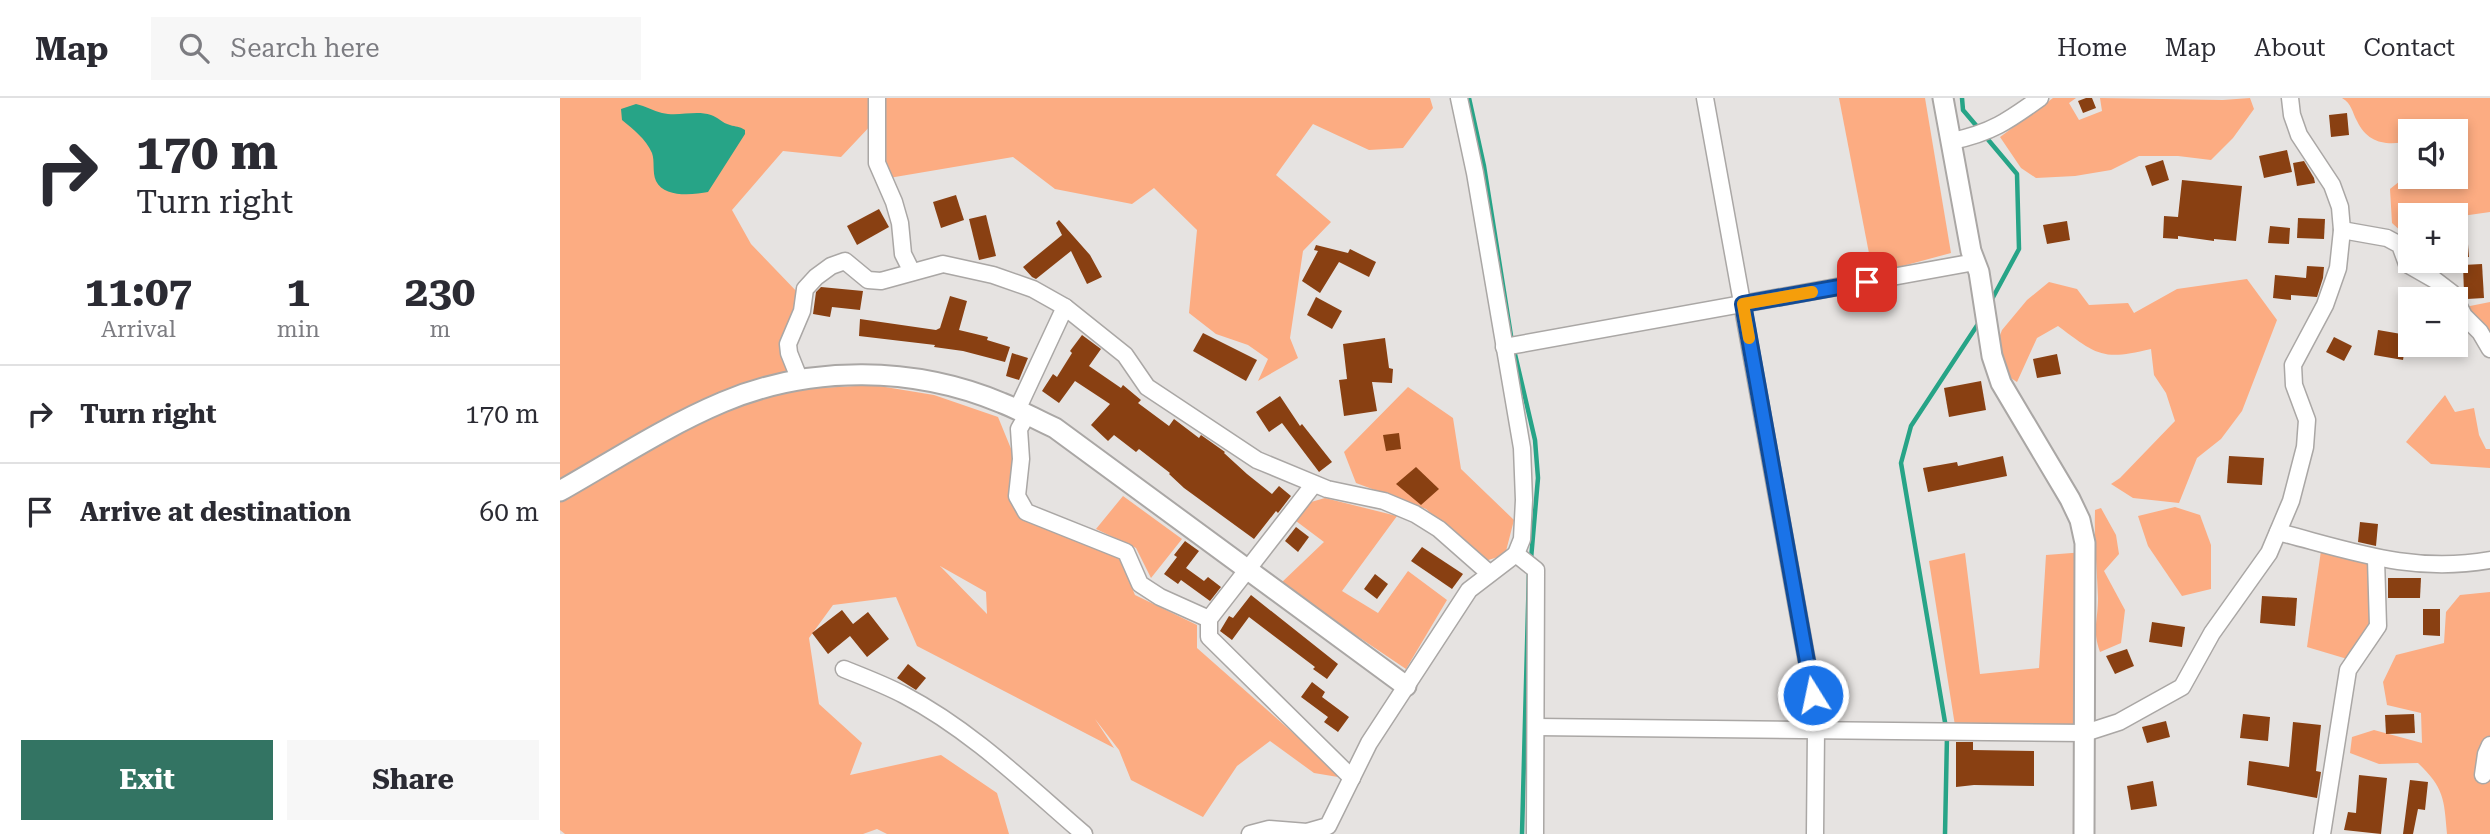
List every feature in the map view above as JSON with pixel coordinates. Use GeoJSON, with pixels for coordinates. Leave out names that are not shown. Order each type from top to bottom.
{"type":"FeatureCollection","features":[{"type":"Feature","properties":{"kind":"street"},"geometry":{"type":"LineString","coordinates":[[877,98],[877,163],[894,201],[900,223],[903,254],[912,272]]}},
{"type":"Feature","properties":{"kind":"street"},"geometry":{"type":"LineString","coordinates":[[1250,834],[1269,829],[1307,832],[1328,826],[1369,743],[1469,590],[1516,554],[1522,539],[1522,448],[1475,173],[1459,98]]}},
{"type":"Feature","properties":{"kind":"street"},"geometry":{"type":"LineString","coordinates":[[1706,98],[1813,695],[1816,730],[1815,834]]}},
{"type":"Feature","properties":{"kind":"street"},"geometry":{"type":"LineString","coordinates":[[1943,98],[1979,272],[1993,356],[2001,383],[2080,520],[2085,543],[2084,834]]}},
{"type":"Feature","properties":{"kind":"street"},"geometry":{"type":"LineString","coordinates":[[1952,141],[1976,136],[2003,125],[2040,98]]}},
{"type":"Feature","properties":{"kind":"street"},"geometry":{"type":"LineString","coordinates":[[1536,727],[2084,733],[2119,722],[2182,687],[2212,633],[2269,553],[2291,501],[2305,447],[2307,420],[2294,385],[2293,365],[2325,304],[2338,268],[2342,230],[2340,207],[2332,185],[2299,135],[2290,98]]}},
{"type":"Feature","properties":{"kind":"street"},"geometry":{"type":"LineString","coordinates":[[2342,230],[2387,238],[2400,245],[2407,264],[2452,293],[2464,316],[2480,332],[2490,349]]}},
{"type":"Feature","properties":{"kind":"street"},"geometry":{"type":"LineString","coordinates":[[799,378],[788,344],[802,311],[806,289],[831,266],[845,261],[868,279],[881,281],[943,264],[959,266],[1033,289],[1065,307],[1125,355],[1147,387],[1257,460],[1314,484],[1352,496],[1384,501],[1415,514],[1439,529],[1489,573]]}},
{"type":"Feature","properties":{"kind":"street"},"geometry":{"type":"LineString","coordinates":[[1504,347],[1975,262]]}},
{"type":"Feature","properties":{"kind":"street"},"geometry":{"type":"LineString","coordinates":[[1065,307],[1022,412],[1017,496],[1026,512],[1126,552],[1140,584],[1160,597],[1209,619]]}},
{"type":"Feature","properties":{"kind":"street"},"geometry":{"type":"LineString","coordinates":[[560,491],[695,414],[725,401],[799,378],[881,374],[923,379],[960,388],[1055,428],[1406,686]]}},
{"type":"Feature","properties":{"kind":"street"},"geometry":{"type":"LineString","coordinates":[[1314,484],[1209,619],[1209,637],[1352,778]]}},
{"type":"Feature","properties":{"kind":"street"},"geometry":{"type":"LineString","coordinates":[[2278,532],[2376,559],[2442,566],[2490,560]]}},
{"type":"Feature","properties":{"kind":"street"},"geometry":{"type":"LineString","coordinates":[[1516,554],[1536,570],[1535,834]]}},
{"type":"Feature","properties":{"kind":"street"},"geometry":{"type":"LineString","coordinates":[[2322,834],[2348,670],[2378,626],[2376,559]]}},
{"type":"Feature","properties":{"kind":"street"},"geometry":{"type":"LineString","coordinates":[[844,669],[904,695],[955,728],[1012,770],[1084,834]]}},
{"type":"Feature","properties":{"kind":"street"},"geometry":{"type":"LineString","coordinates":[[2483,775],[2490,745]]}},
{"type":"Feature","properties":{"kind":"shaded area"},"geometry":{"type":"Polygon","coordinates":[[[560,98],[1430,98],[1433,108],[1403,148],[1369,150],[1313,124],[1276,175],[1331,222],[1303,251],[1290,338],[1298,358],[1258,381],[1268,359],[1248,345],[1216,334],[1189,313],[1197,230],[1154,188],[1132,204],[1055,189],[1013,157],[889,178],[874,122],[841,157],[783,151],[732,210],[751,244],[800,295],[784,390],[873,385],[934,395],[998,417],[1014,456],[1022,513],[1120,559],[1135,595],[1197,625],[1197,648],[1344,778],[1314,773],[1270,741],[1237,766],[1203,817],[1131,780],[1119,750],[1095,719],[1114,748],[917,646],[896,597],[833,605],[809,638],[819,704],[862,743],[850,775],[941,755],[997,793],[1009,834],[887,834],[877,829],[863,834],[565,834],[560,830],[560,98]],[[940,566],[987,614],[986,592],[940,566]]]}},
{"type":"Feature","properties":{"kind":"shaded area"},"geometry":{"type":"Polygon","coordinates":[[[1839,98],[1925,98],[1951,253],[1873,274],[1839,98]]]}},
{"type":"Feature","properties":{"kind":"shaded area"},"geometry":{"type":"Polygon","coordinates":[[[2053,98],[2076,98],[2069,103],[2079,120],[2102,111],[2100,98],[2250,98],[2254,109],[2233,138],[2211,160],[2178,156],[2139,156],[2111,170],[2075,176],[2036,178],[2021,168],[2000,137],[2053,98]]]}},
{"type":"Feature","properties":{"kind":"shaded area"},"geometry":{"type":"Polygon","coordinates":[[[2342,98],[2490,98],[2490,212],[2468,215],[2468,203],[2398,203],[2398,228],[2392,223],[2390,189],[2398,183],[2398,189],[2468,189],[2468,119],[2398,119],[2398,142],[2379,142],[2361,129],[2342,98]]]}},
{"type":"Feature","properties":{"kind":"shaded area"},"geometry":{"type":"Polygon","coordinates":[[[636,104],[668,114],[711,115],[745,130],[708,192],[679,194],[660,186],[655,178],[653,156],[649,148],[622,120],[621,109],[636,104]]]}},
{"type":"Feature","properties":{"kind":"shaded area"},"geometry":{"type":"Polygon","coordinates":[[[2247,279],[2277,320],[2242,411],[2221,439],[2197,458],[2179,503],[2133,498],[2111,484],[2175,421],[2166,393],[2154,375],[2151,349],[2121,355],[2101,353],[2082,344],[2058,326],[2037,338],[2017,382],[2006,375],[1992,356],[2002,330],[2027,300],[2049,282],[2077,289],[2089,305],[2128,303],[2134,313],[2177,289],[2247,279]]]}},
{"type":"Feature","properties":{"kind":"shaded area"},"geometry":{"type":"Polygon","coordinates":[[[2490,302],[2490,354],[2468,320],[2468,306],[2490,302]]]}},
{"type":"Feature","properties":{"kind":"shaded area"},"geometry":{"type":"Polygon","coordinates":[[[1408,387],[1453,418],[1461,469],[1514,520],[1505,555],[1485,561],[1426,509],[1356,483],[1344,452],[1408,387]]]}},
{"type":"Feature","properties":{"kind":"shaded area"},"geometry":{"type":"Polygon","coordinates":[[[2445,395],[2455,412],[2474,408],[2479,435],[2486,449],[2490,449],[2490,468],[2431,464],[2406,442],[2445,395]]]}},
{"type":"Feature","properties":{"kind":"shaded area"},"geometry":{"type":"Polygon","coordinates":[[[1123,496],[1182,539],[1151,578],[1136,548],[1096,529],[1123,496]]]}},
{"type":"Feature","properties":{"kind":"shaded area"},"geometry":{"type":"Polygon","coordinates":[[[1325,498],[1397,516],[1342,591],[1378,613],[1408,571],[1447,600],[1406,669],[1280,584],[1324,542],[1296,521],[1311,502],[1325,498]]]}},
{"type":"Feature","properties":{"kind":"shaded area"},"geometry":{"type":"Polygon","coordinates":[[[2175,507],[2200,515],[2211,545],[2211,589],[2182,596],[2148,546],[2138,516],[2175,507]]]}},
{"type":"Feature","properties":{"kind":"shaded area"},"geometry":{"type":"Polygon","coordinates":[[[2101,508],[2116,535],[2119,554],[2104,571],[2125,610],[2121,643],[2100,652],[2096,631],[2098,598],[2095,510],[2101,508]]]}},
{"type":"Feature","properties":{"kind":"shaded area"},"geometry":{"type":"Polygon","coordinates":[[[2322,544],[2376,559],[2378,626],[2354,661],[2307,647],[2322,544]]]}},
{"type":"Feature","properties":{"kind":"shaded area"},"geometry":{"type":"Polygon","coordinates":[[[2085,552],[2085,733],[1956,732],[1929,561],[1965,553],[1980,674],[2039,668],[2046,555],[2085,552]]]}},
{"type":"Feature","properties":{"kind":"shaded area"},"geometry":{"type":"Polygon","coordinates":[[[2490,592],[2490,834],[2447,834],[2441,794],[2427,772],[2418,763],[2379,764],[2350,753],[2352,737],[2374,730],[2422,743],[2421,713],[2387,705],[2383,682],[2396,655],[2444,643],[2446,612],[2460,595],[2490,592]]]}},
{"type":"Feature","properties":{"kind":"building"},"geometry":{"type":"Polygon","coordinates":[[[2092,98],[2096,108],[2083,113],[2078,101],[2092,98]]]}},
{"type":"Feature","properties":{"kind":"building"},"geometry":{"type":"Polygon","coordinates":[[[2347,113],[2349,135],[2331,137],[2329,115],[2347,113]]]}},
{"type":"Feature","properties":{"kind":"building"},"geometry":{"type":"Polygon","coordinates":[[[2287,150],[2292,172],[2264,178],[2259,156],[2287,150]]]}},
{"type":"Feature","properties":{"kind":"building"},"geometry":{"type":"Polygon","coordinates":[[[2163,160],[2169,180],[2152,186],[2145,166],[2163,160]]]}},
{"type":"Feature","properties":{"kind":"building"},"geometry":{"type":"Polygon","coordinates":[[[2304,161],[2315,183],[2297,186],[2293,163],[2304,161]]]}},
{"type":"Feature","properties":{"kind":"building"},"geometry":{"type":"Polygon","coordinates":[[[2182,180],[2242,186],[2236,241],[2178,236],[2178,239],[2163,238],[2164,216],[2178,217],[2182,180]]]}},
{"type":"Feature","properties":{"kind":"building"},"geometry":{"type":"Polygon","coordinates":[[[956,195],[964,220],[941,228],[933,202],[956,195]]]}},
{"type":"Feature","properties":{"kind":"building"},"geometry":{"type":"Polygon","coordinates":[[[879,209],[889,227],[857,245],[847,226],[879,209]]]}},
{"type":"Feature","properties":{"kind":"building"},"geometry":{"type":"Polygon","coordinates":[[[986,215],[996,256],[979,260],[969,219],[986,215]]]}},
{"type":"Feature","properties":{"kind":"building"},"geometry":{"type":"Polygon","coordinates":[[[2298,218],[2325,219],[2324,239],[2297,238],[2298,218]]]}},
{"type":"Feature","properties":{"kind":"building"},"geometry":{"type":"Polygon","coordinates":[[[1059,220],[1090,255],[1102,277],[1087,284],[1071,251],[1036,279],[1023,267],[1062,235],[1056,223],[1059,220]]]}},
{"type":"Feature","properties":{"kind":"building"},"geometry":{"type":"Polygon","coordinates":[[[2067,221],[2070,240],[2047,244],[2043,225],[2067,221]]]}},
{"type":"Feature","properties":{"kind":"building"},"geometry":{"type":"Polygon","coordinates":[[[2270,226],[2290,228],[2289,244],[2268,243],[2270,226]]]}},
{"type":"Feature","properties":{"kind":"building"},"geometry":{"type":"Polygon","coordinates":[[[1316,245],[1348,253],[1350,249],[1376,262],[1369,277],[1339,262],[1320,293],[1302,281],[1318,251],[1314,250],[1316,245]]]}},
{"type":"Feature","properties":{"kind":"building"},"geometry":{"type":"Polygon","coordinates":[[[2482,264],[2484,298],[2468,299],[2468,287],[2464,287],[2463,273],[2468,273],[2468,265],[2482,264]]]}},
{"type":"Feature","properties":{"kind":"building"},"geometry":{"type":"Polygon","coordinates":[[[2307,266],[2324,267],[2317,297],[2291,295],[2291,300],[2273,298],[2275,275],[2306,278],[2307,266]]]}},
{"type":"Feature","properties":{"kind":"building"},"geometry":{"type":"Polygon","coordinates":[[[821,287],[863,291],[860,310],[832,307],[830,317],[813,314],[816,292],[821,287]]]}},
{"type":"Feature","properties":{"kind":"building"},"geometry":{"type":"Polygon","coordinates":[[[950,296],[967,301],[959,330],[988,337],[987,340],[1010,347],[1005,362],[934,347],[935,345],[859,336],[860,319],[936,330],[940,328],[950,296]]]}},
{"type":"Feature","properties":{"kind":"building"},"geometry":{"type":"Polygon","coordinates":[[[1316,297],[1342,311],[1332,329],[1307,315],[1316,297]]]}},
{"type":"Feature","properties":{"kind":"building"},"geometry":{"type":"Polygon","coordinates":[[[2378,330],[2398,333],[2398,357],[2403,357],[2403,360],[2374,355],[2378,330]]]}},
{"type":"Feature","properties":{"kind":"building"},"geometry":{"type":"Polygon","coordinates":[[[1203,333],[1257,360],[1246,381],[1193,351],[1203,333]]]}},
{"type":"Feature","properties":{"kind":"building"},"geometry":{"type":"Polygon","coordinates":[[[1082,335],[1101,349],[1089,366],[1121,388],[1123,385],[1141,400],[1138,403],[1169,426],[1174,419],[1199,438],[1201,435],[1225,452],[1272,494],[1279,486],[1291,496],[1254,539],[1184,488],[1170,473],[1139,449],[1136,452],[1114,435],[1108,441],[1091,425],[1110,404],[1075,381],[1059,403],[1042,391],[1053,374],[1057,377],[1072,353],[1070,351],[1082,335]]]}},
{"type":"Feature","properties":{"kind":"building"},"geometry":{"type":"Polygon","coordinates":[[[2334,337],[2352,346],[2344,361],[2326,352],[2334,337]]]}},
{"type":"Feature","properties":{"kind":"building"},"geometry":{"type":"Polygon","coordinates":[[[1385,338],[1389,368],[1393,369],[1392,383],[1372,382],[1377,411],[1344,416],[1339,380],[1347,379],[1343,344],[1385,338]]]}},
{"type":"Feature","properties":{"kind":"building"},"geometry":{"type":"Polygon","coordinates":[[[1012,353],[1028,358],[1019,380],[1006,376],[1012,353]]]}},
{"type":"Feature","properties":{"kind":"building"},"geometry":{"type":"Polygon","coordinates":[[[2057,354],[2061,374],[2037,378],[2033,359],[2057,354]]]}},
{"type":"Feature","properties":{"kind":"building"},"geometry":{"type":"Polygon","coordinates":[[[1981,381],[1986,410],[1949,417],[1944,388],[1981,381]]]}},
{"type":"Feature","properties":{"kind":"building"},"geometry":{"type":"Polygon","coordinates":[[[1280,396],[1300,426],[1302,424],[1332,462],[1319,472],[1282,423],[1269,432],[1256,412],[1280,396]]]}},
{"type":"Feature","properties":{"kind":"building"},"geometry":{"type":"Polygon","coordinates":[[[1399,433],[1401,449],[1386,451],[1383,435],[1399,433]]]}},
{"type":"Feature","properties":{"kind":"building"},"geometry":{"type":"Polygon","coordinates":[[[2003,456],[2007,476],[1928,492],[1923,468],[1957,462],[1958,466],[2003,456]]]}},
{"type":"Feature","properties":{"kind":"building"},"geometry":{"type":"Polygon","coordinates":[[[2229,456],[2264,458],[2262,485],[2227,483],[2229,456]]]}},
{"type":"Feature","properties":{"kind":"building"},"geometry":{"type":"Polygon","coordinates":[[[1416,467],[1439,489],[1421,505],[1396,484],[1416,467]]]}},
{"type":"Feature","properties":{"kind":"building"},"geometry":{"type":"Polygon","coordinates":[[[2360,522],[2378,524],[2376,546],[2358,542],[2360,522]]]}},
{"type":"Feature","properties":{"kind":"building"},"geometry":{"type":"Polygon","coordinates":[[[1296,527],[1309,537],[1298,552],[1285,541],[1296,527]]]}},
{"type":"Feature","properties":{"kind":"building"},"geometry":{"type":"Polygon","coordinates":[[[1185,541],[1199,551],[1186,568],[1204,581],[1208,577],[1221,587],[1210,601],[1181,580],[1178,584],[1164,574],[1185,541]]]}},
{"type":"Feature","properties":{"kind":"building"},"geometry":{"type":"Polygon","coordinates":[[[1422,547],[1463,574],[1452,589],[1411,561],[1422,547]]]}},
{"type":"Feature","properties":{"kind":"building"},"geometry":{"type":"Polygon","coordinates":[[[1375,574],[1388,584],[1377,599],[1364,589],[1375,574]]]}},
{"type":"Feature","properties":{"kind":"building"},"geometry":{"type":"Polygon","coordinates":[[[2388,578],[2421,578],[2420,598],[2388,598],[2388,578]]]}},
{"type":"Feature","properties":{"kind":"building"},"geometry":{"type":"Polygon","coordinates":[[[1251,595],[1338,664],[1327,679],[1249,617],[1232,640],[1220,631],[1229,616],[1233,618],[1251,595]]]}},
{"type":"Feature","properties":{"kind":"building"},"geometry":{"type":"Polygon","coordinates":[[[2262,596],[2297,598],[2295,626],[2260,623],[2262,596]]]}},
{"type":"Feature","properties":{"kind":"building"},"geometry":{"type":"Polygon","coordinates":[[[2423,609],[2440,609],[2440,636],[2423,635],[2423,609]]]}},
{"type":"Feature","properties":{"kind":"building"},"geometry":{"type":"Polygon","coordinates":[[[842,610],[853,624],[868,612],[889,639],[867,657],[850,636],[828,654],[812,633],[842,610]]]}},
{"type":"Feature","properties":{"kind":"building"},"geometry":{"type":"Polygon","coordinates":[[[2152,622],[2185,627],[2182,647],[2149,642],[2152,622]]]}},
{"type":"Feature","properties":{"kind":"building"},"geometry":{"type":"Polygon","coordinates":[[[2127,649],[2134,666],[2115,674],[2106,656],[2127,649]]]}},
{"type":"Feature","properties":{"kind":"building"},"geometry":{"type":"Polygon","coordinates":[[[908,664],[926,678],[916,690],[897,678],[908,664]]]}},
{"type":"Feature","properties":{"kind":"building"},"geometry":{"type":"Polygon","coordinates":[[[1312,682],[1325,692],[1322,697],[1349,717],[1338,732],[1324,722],[1328,717],[1301,697],[1312,682]]]}},
{"type":"Feature","properties":{"kind":"building"},"geometry":{"type":"Polygon","coordinates":[[[2243,714],[2270,717],[2268,741],[2240,738],[2243,714]]]}},
{"type":"Feature","properties":{"kind":"building"},"geometry":{"type":"Polygon","coordinates":[[[2414,714],[2415,733],[2386,734],[2385,715],[2414,714]]]}},
{"type":"Feature","properties":{"kind":"building"},"geometry":{"type":"Polygon","coordinates":[[[2166,721],[2170,737],[2147,743],[2142,727],[2166,721]]]}},
{"type":"Feature","properties":{"kind":"building"},"geometry":{"type":"Polygon","coordinates":[[[2293,722],[2321,725],[2316,771],[2321,772],[2317,798],[2247,785],[2249,761],[2289,767],[2293,722]]]}},
{"type":"Feature","properties":{"kind":"building"},"geometry":{"type":"Polygon","coordinates":[[[1956,742],[1973,742],[1973,750],[2034,751],[2034,786],[1956,787],[1956,742]]]}},
{"type":"Feature","properties":{"kind":"building"},"geometry":{"type":"Polygon","coordinates":[[[2359,775],[2387,778],[2381,834],[2344,830],[2348,812],[2356,813],[2359,775]]]}},
{"type":"Feature","properties":{"kind":"building"},"geometry":{"type":"Polygon","coordinates":[[[2410,780],[2428,782],[2425,810],[2418,809],[2413,834],[2403,834],[2410,780]]]}},
{"type":"Feature","properties":{"kind":"building"},"geometry":{"type":"Polygon","coordinates":[[[2153,781],[2157,806],[2131,810],[2127,786],[2153,781]]]}},
{"type":"Feature","properties":{"kind":"waterway"},"geometry":{"type":"LineString","coordinates":[[1469,98],[1484,166],[1512,342]]}},
{"type":"Feature","properties":{"kind":"waterway"},"geometry":{"type":"LineString","coordinates":[[1962,98],[1963,110],[1980,130]]}},
{"type":"Feature","properties":{"kind":"waterway"},"geometry":{"type":"LineString","coordinates":[[1985,136],[2017,174],[2019,249],[1991,301]]}},
{"type":"Feature","properties":{"kind":"waterway"},"geometry":{"type":"LineString","coordinates":[[1946,728],[1901,463],[1911,426],[1980,321]]}},
{"type":"Feature","properties":{"kind":"waterway"},"geometry":{"type":"LineString","coordinates":[[1514,350],[1535,440],[1538,478],[1531,559]]}},
{"type":"Feature","properties":{"kind":"waterway"},"geometry":{"type":"LineString","coordinates":[[1522,834],[1529,571]]}},
{"type":"Feature","properties":{"kind":"waterway"},"geometry":{"type":"LineString","coordinates":[[1945,834],[1947,736]]}},
{"type":"Feature","properties":{"kind":"slow traffic"},"geometry":{"type":"LineString","coordinates":[[1749,338],[1743,304],[1812,292]]}},
{"type":"Feature","properties":{"kind":"route"},"geometry":{"type":"LineString","coordinates":[[1813,695],[1743,304],[1867,282]]}}]}
